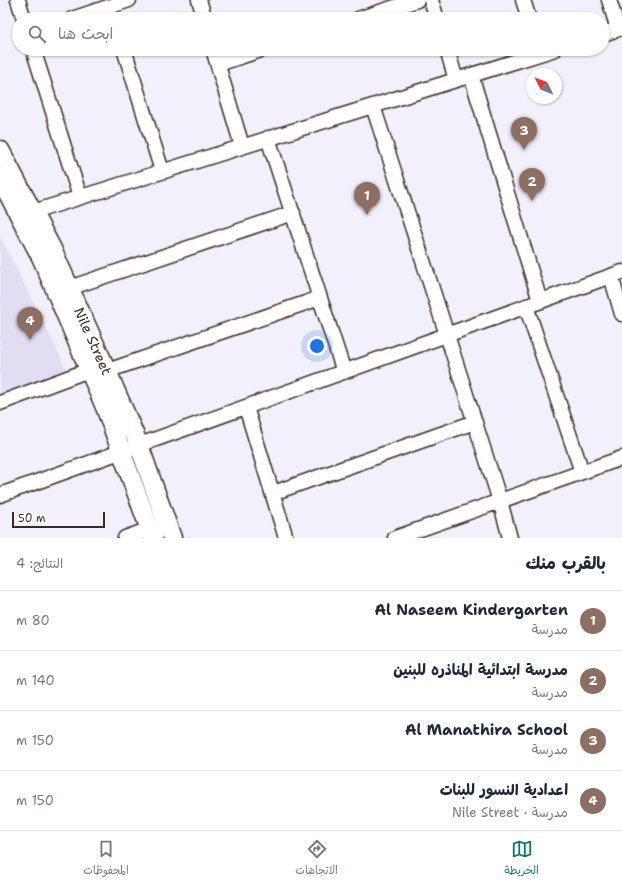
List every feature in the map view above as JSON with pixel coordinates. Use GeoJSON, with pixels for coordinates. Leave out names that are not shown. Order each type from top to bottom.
{"type":"FeatureCollection","features":[{"type":"Feature","properties":{"kind":"main road","name":"Nile Street"},"geometry":{"type":"LineString","coordinates":[[0,150],[52,249],[63,290],[89,370],[105,407],[151,534]]}},
{"type":"Feature","properties":{"kind":"main road","name":"Nile Street"},"geometry":{"type":"LineString","coordinates":[[1,181],[42,259],[63,290],[107,371],[139,445],[172,538]]}},
{"type":"Feature","properties":{"kind":"street"},"geometry":{"type":"LineString","coordinates":[[18,0],[22,12]]}},
{"type":"Feature","properties":{"kind":"street"},"geometry":{"type":"LineString","coordinates":[[114,12],[129,0]]}},
{"type":"Feature","properties":{"kind":"street"},"geometry":{"type":"LineString","coordinates":[[199,0],[202,12]]}},
{"type":"Feature","properties":{"kind":"street"},"geometry":{"type":"LineString","coordinates":[[380,12],[417,0]]}},
{"type":"Feature","properties":{"kind":"street"},"geometry":{"type":"LineString","coordinates":[[431,0],[435,12]]}},
{"type":"Feature","properties":{"kind":"street"},"geometry":{"type":"LineString","coordinates":[[523,0],[527,12]]}},
{"type":"Feature","properties":{"kind":"street"},"geometry":{"type":"LineString","coordinates":[[609,0],[620,29],[610,32]]}},
{"type":"Feature","properties":{"kind":"street"},"geometry":{"type":"LineString","coordinates":[[35,56],[80,197]]}},
{"type":"Feature","properties":{"kind":"street"},"geometry":{"type":"LineString","coordinates":[[126,56],[162,171]]}},
{"type":"Feature","properties":{"kind":"street"},"geometry":{"type":"LineString","coordinates":[[215,56],[242,146]]}},
{"type":"Feature","properties":{"kind":"street"},"geometry":{"type":"LineString","coordinates":[[218,64],[243,56]]}},
{"type":"Feature","properties":{"kind":"street"},"geometry":{"type":"LineString","coordinates":[[448,56],[456,80]]}},
{"type":"Feature","properties":{"kind":"street"},"geometry":{"type":"LineString","coordinates":[[33,212],[456,80],[526,56]]}},
{"type":"Feature","properties":{"kind":"street"},"geometry":{"type":"LineString","coordinates":[[471,75],[540,301]]}},
{"type":"Feature","properties":{"kind":"street"},"geometry":{"type":"LineString","coordinates":[[373,106],[475,422],[510,538]]}},
{"type":"Feature","properties":{"kind":"street"},"geometry":{"type":"LineString","coordinates":[[268,138],[344,372]]}},
{"type":"Feature","properties":{"kind":"street"},"geometry":{"type":"LineString","coordinates":[[63,290],[293,214]]}},
{"type":"Feature","properties":{"kind":"street"},"geometry":{"type":"LineString","coordinates":[[0,495],[616,274],[622,314]]}},
{"type":"Feature","properties":{"kind":"street"},"geometry":{"type":"LineString","coordinates":[[107,371],[320,298]]}},
{"type":"Feature","properties":{"kind":"street"},"geometry":{"type":"LineString","coordinates":[[526,306],[582,472]]}},
{"type":"Feature","properties":{"kind":"street"},"geometry":{"type":"LineString","coordinates":[[0,403],[89,370]]}},
{"type":"Feature","properties":{"kind":"street"},"geometry":{"type":"LineString","coordinates":[[246,407],[286,538]]}},
{"type":"Feature","properties":{"kind":"street"},"geometry":{"type":"LineString","coordinates":[[273,493],[475,422]]}},
{"type":"Feature","properties":{"kind":"street"},"geometry":{"type":"LineString","coordinates":[[395,538],[622,458]]}},
{"type":"Feature","properties":{"kind":"street"},"geometry":{"type":"LineString","coordinates":[[126,538],[151,534]]}},
{"type":"Feature","properties":{"kind":"shaded area"},"geometry":{"type":"Polygon","coordinates":[[[0,236],[67,370],[0,394],[0,236]]]}},
{"type":"Feature","properties":{"kind":"place","name":"Al Manathira School"},"geometry":{"type":"Point","coordinates":[524,150]}},
{"type":"Feature","properties":{"kind":"place","name":"مدرسة ابتدائية المناذره للبنين"},"geometry":{"type":"Point","coordinates":[532,201]}},
{"type":"Feature","properties":{"kind":"place","name":"Al Naseem Kindergarten"},"geometry":{"type":"Point","coordinates":[367,215]}},
{"type":"Feature","properties":{"kind":"place","name":"اعدادية النسور للبنات"},"geometry":{"type":"Point","coordinates":[30,340]}}]}
